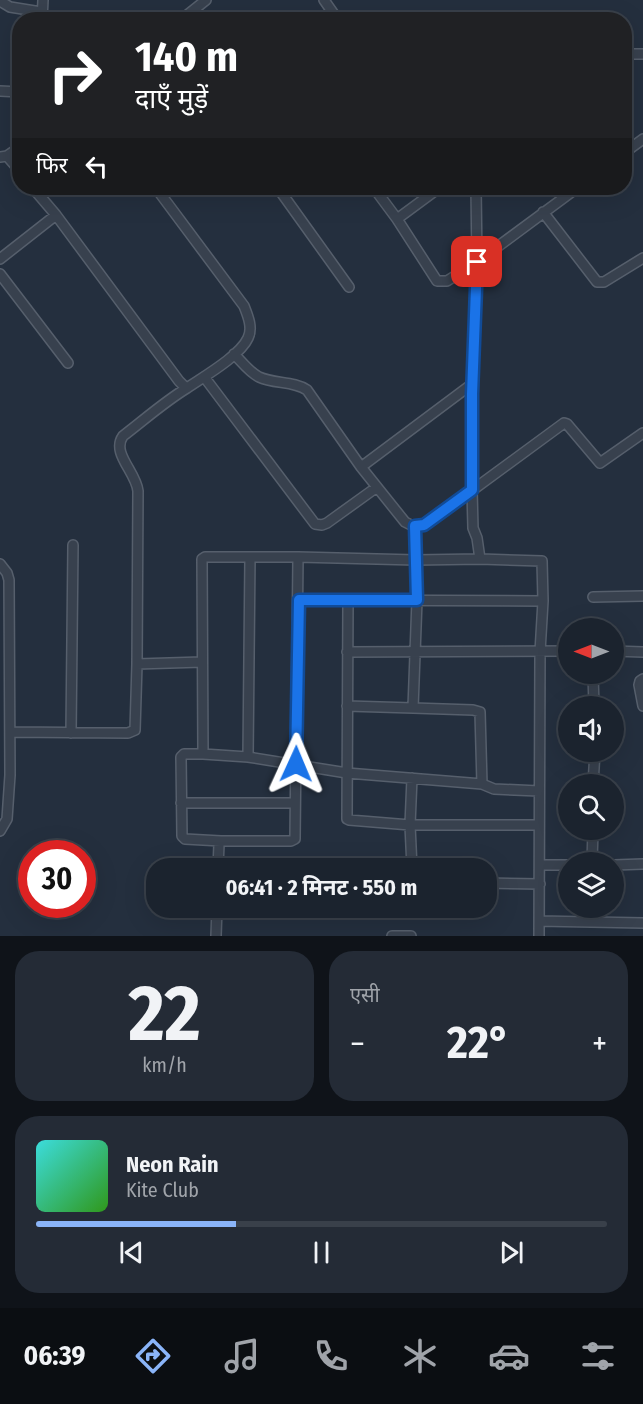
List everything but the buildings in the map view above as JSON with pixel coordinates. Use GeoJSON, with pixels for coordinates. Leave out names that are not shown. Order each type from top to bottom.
{"type":"FeatureCollection","features":[{"type":"Feature","properties":{"kind":"street"},"geometry":{"type":"LineString","coordinates":[[191,12],[206,0]]}},
{"type":"Feature","properties":{"kind":"street"},"geometry":{"type":"LineString","coordinates":[[0,1],[10,7],[27,12]]}},
{"type":"Feature","properties":{"kind":"street"},"geometry":{"type":"LineString","coordinates":[[39,195],[56,214],[186,388]]}},
{"type":"Feature","properties":{"kind":"street"},"geometry":{"type":"LineString","coordinates":[[10,732],[128,734],[135,730],[138,490],[136,479],[119,450],[119,443],[123,436],[186,388],[206,378],[248,339],[249,321],[244,306],[161,195]]}},
{"type":"Feature","properties":{"kind":"street"},"geometry":{"type":"LineString","coordinates":[[283,195],[349,287]]}},
{"type":"Feature","properties":{"kind":"street"},"geometry":{"type":"LineString","coordinates":[[379,195],[439,282],[447,281],[477,262],[567,195]]}},
{"type":"Feature","properties":{"kind":"street"},"geometry":{"type":"LineString","coordinates":[[397,219],[430,195]]}},
{"type":"Feature","properties":{"kind":"street"},"geometry":{"type":"LineString","coordinates":[[476,195],[477,262],[472,384],[472,490],[473,528],[480,559]]}},
{"type":"Feature","properties":{"kind":"street"},"geometry":{"type":"LineString","coordinates":[[543,212],[597,282],[603,282],[643,258]]}},
{"type":"Feature","properties":{"kind":"street"},"geometry":{"type":"LineString","coordinates":[[0,259],[56,214]]}},
{"type":"Feature","properties":{"kind":"street"},"geometry":{"type":"LineString","coordinates":[[0,274],[68,363]]}},
{"type":"Feature","properties":{"kind":"street"},"geometry":{"type":"LineString","coordinates":[[234,354],[258,377],[300,386],[307,390],[377,487],[405,522],[415,526],[424,525],[564,423],[600,463],[643,433]]}},
{"type":"Feature","properties":{"kind":"street"},"geometry":{"type":"LineString","coordinates":[[206,378],[315,524],[327,524],[377,487]]}},
{"type":"Feature","properties":{"kind":"street"},"geometry":{"type":"LineString","coordinates":[[362,467],[472,384]]}},
{"type":"Feature","properties":{"kind":"street"},"geometry":{"type":"LineString","coordinates":[[413,708],[417,600],[415,526]]}},
{"type":"Feature","properties":{"kind":"street"},"geometry":{"type":"LineString","coordinates":[[71,733],[73,545]]}},
{"type":"Feature","properties":{"kind":"street"},"geometry":{"type":"LineString","coordinates":[[248,757],[250,556]]}},
{"type":"Feature","properties":{"kind":"street"},"geometry":{"type":"LineString","coordinates":[[203,754],[202,559],[205,557],[542,561],[539,936]]}},
{"type":"Feature","properties":{"kind":"street"},"geometry":{"type":"LineString","coordinates":[[298,557],[299,600],[296,764],[293,841],[221,841],[183,838],[181,757],[184,754],[248,757],[296,764],[347,773],[482,784],[494,789],[539,791]]}},
{"type":"Feature","properties":{"kind":"street"},"geometry":{"type":"LineString","coordinates":[[0,564],[9,580],[10,732],[8,817],[0,831]]}},
{"type":"Feature","properties":{"kind":"street"},"geometry":{"type":"LineString","coordinates":[[593,597],[643,596]]}},
{"type":"Feature","properties":{"kind":"street"},"geometry":{"type":"LineString","coordinates":[[299,600],[543,601]]}},
{"type":"Feature","properties":{"kind":"street"},"geometry":{"type":"LineString","coordinates":[[348,600],[346,817],[348,820],[411,825],[539,825]]}},
{"type":"Feature","properties":{"kind":"street"},"geometry":{"type":"LineString","coordinates":[[348,652],[558,651]]}},
{"type":"Feature","properties":{"kind":"street"},"geometry":{"type":"LineString","coordinates":[[624,651],[643,652]]}},
{"type":"Feature","properties":{"kind":"street"},"geometry":{"type":"LineString","coordinates":[[137,664],[202,662]]}},
{"type":"Feature","properties":{"kind":"street"},"geometry":{"type":"LineString","coordinates":[[643,679],[639,685],[643,706]]}},
{"type":"Feature","properties":{"kind":"street"},"geometry":{"type":"LineString","coordinates":[[347,706],[480,712],[482,784]]}},
{"type":"Feature","properties":{"kind":"street"},"geometry":{"type":"LineString","coordinates":[[412,778],[412,858]]}},
{"type":"Feature","properties":{"kind":"street"},"geometry":{"type":"LineString","coordinates":[[181,803],[295,803]]}},
{"type":"Feature","properties":{"kind":"street"},"geometry":{"type":"LineString","coordinates":[[218,858],[221,841]]}},
{"type":"Feature","properties":{"kind":"street"},"geometry":{"type":"LineString","coordinates":[[624,865],[643,864]]}},
{"type":"Feature","properties":{"kind":"street"},"geometry":{"type":"LineString","coordinates":[[540,865],[558,865]]}},
{"type":"Feature","properties":{"kind":"street"},"geometry":{"type":"LineString","coordinates":[[497,883],[540,884]]}},
{"type":"Feature","properties":{"kind":"street"},"geometry":{"type":"LineString","coordinates":[[216,936],[217,918]]}},
{"type":"Feature","properties":{"kind":"street"},"geometry":{"type":"LineString","coordinates":[[539,921],[643,923]]}},
{"type":"Feature","properties":{"kind":"street"},"geometry":{"type":"LineString","coordinates":[[392,936],[411,936]]}},
{"type":"Feature","properties":{"kind":"route"},"geometry":{"type":"LineString","coordinates":[[296,764],[299,600],[417,600],[415,526],[424,525],[472,490],[472,394],[477,262]]}}]}
